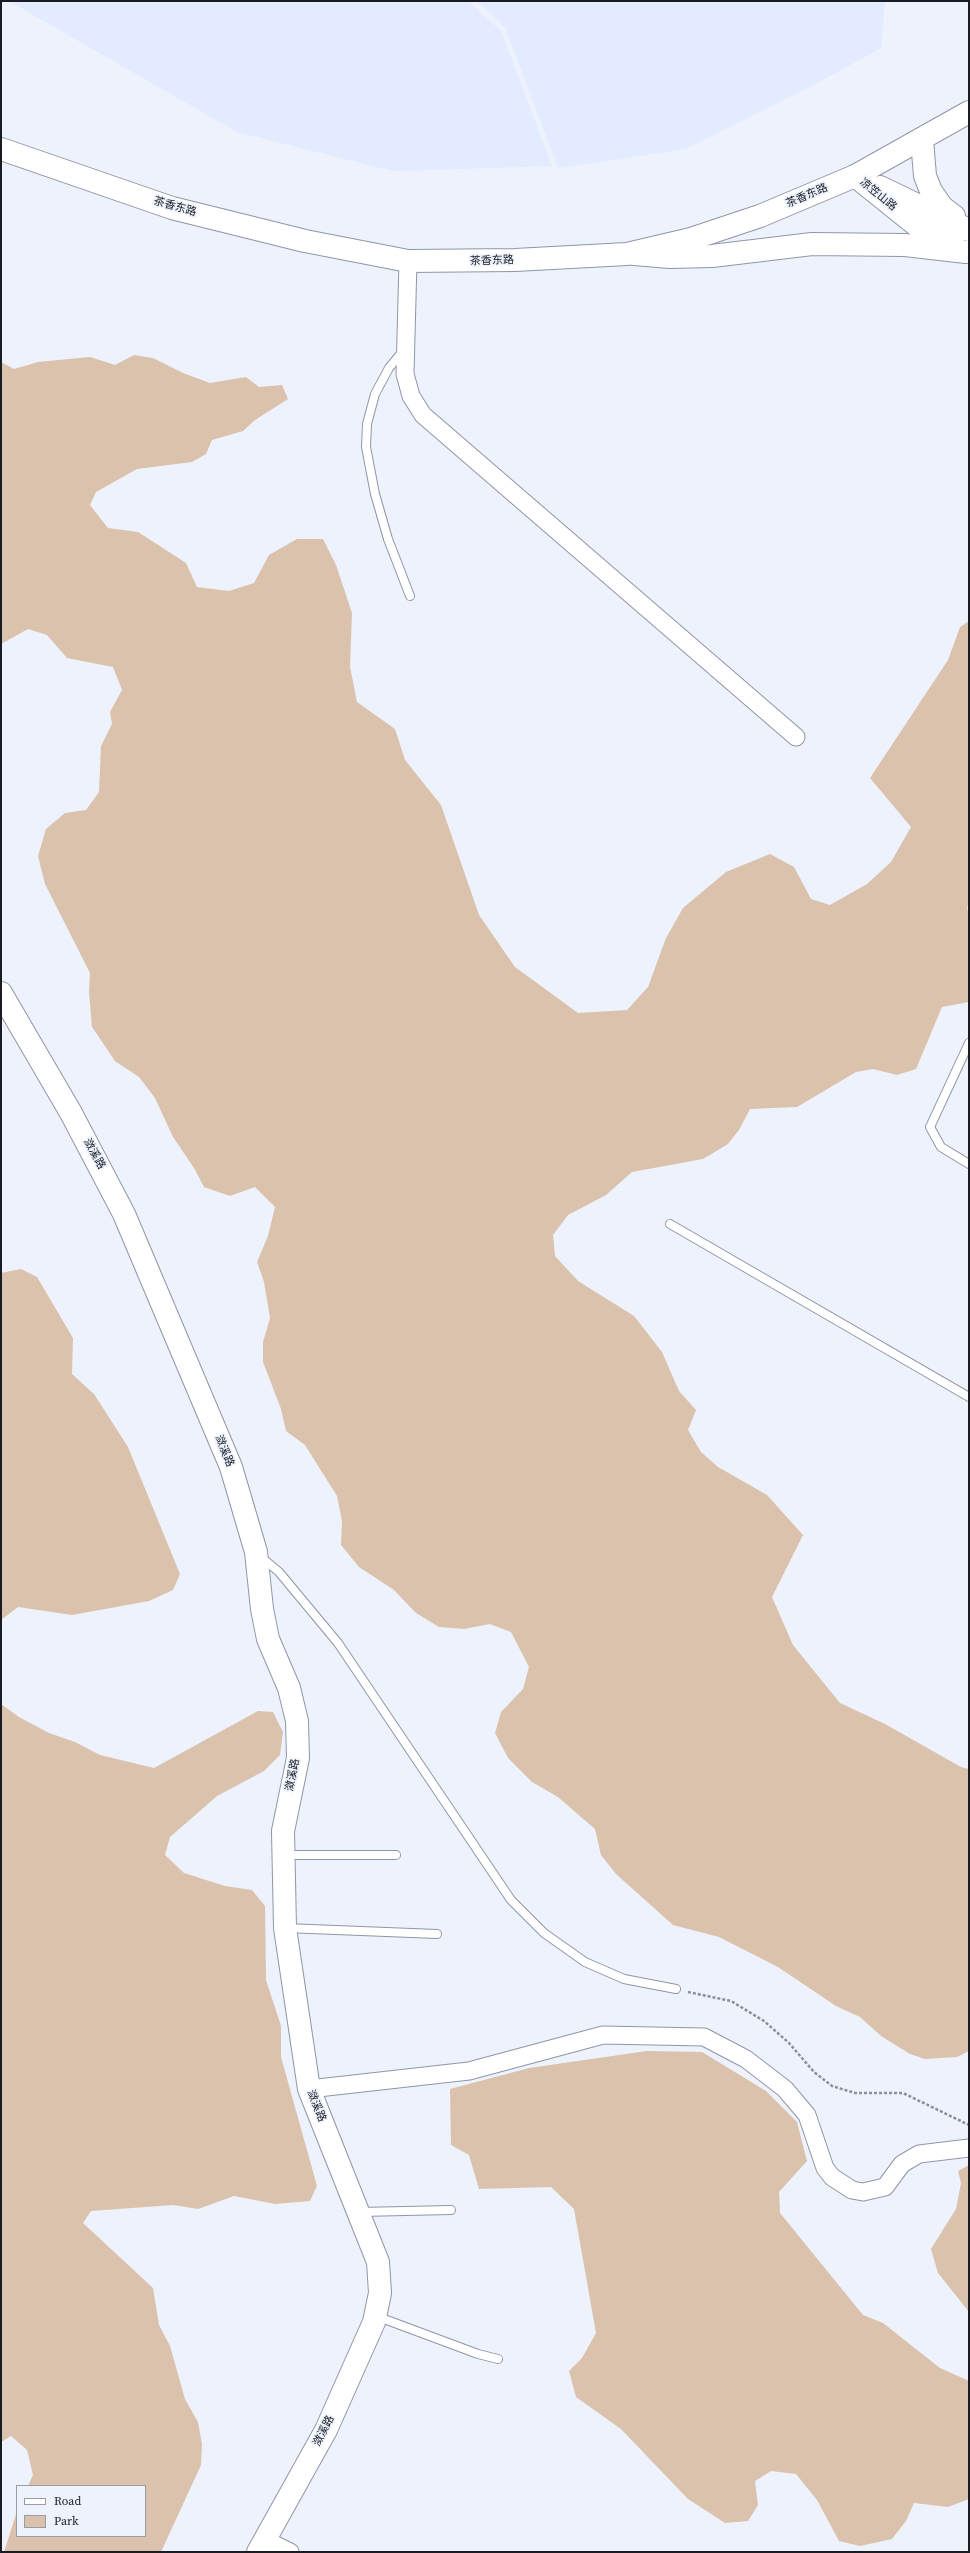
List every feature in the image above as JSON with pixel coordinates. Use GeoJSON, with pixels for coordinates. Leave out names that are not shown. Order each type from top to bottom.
{"type":"FeatureCollection","features":[{"type":"Feature","properties":{"kind":"main road","name":"茶香东路"},"geometry":{"type":"LineString","coordinates":[[1,149],[172,208],[305,241],[408,261],[515,260],[627,254],[691,239],[760,216],[855,176],[922,140],[969,112]]}},
{"type":"Feature","properties":{"kind":"main road"},"geometry":{"type":"LineString","coordinates":[[922,140],[925,176],[931,191],[942,207],[969,229]]}},
{"type":"Feature","properties":{"kind":"main road","name":"凉笠山路"},"geometry":{"type":"LineString","coordinates":[[855,176],[969,229]]}},
{"type":"Feature","properties":{"kind":"main road","name":"凉笠山路"},"geometry":{"type":"LineString","coordinates":[[855,176],[916,225],[968,253]]}},
{"type":"Feature","properties":{"kind":"main road"},"geometry":{"type":"LineString","coordinates":[[627,254],[670,257],[712,256],[812,244],[905,245],[968,253]]}},
{"type":"Feature","properties":{"kind":"main road","name":"潋溪路"},"geometry":{"type":"LineString","coordinates":[[1,993],[71,1113],[124,1214],[231,1467],[256,1552],[262,1609],[268,1639],[289,1688],[297,1721],[298,1758],[282,1831],[284,1855],[282,1876],[285,1928],[309,2089],[378,2262],[380,2293],[376,2315],[326,2430],[261,2546]]}},
{"type":"Feature","properties":{"kind":"street"},"geometry":{"type":"LineString","coordinates":[[408,261],[404,350],[405,374],[411,396],[423,415],[796,737]]}},
{"type":"Feature","properties":{"kind":"street"},"geometry":{"type":"LineString","coordinates":[[309,2089],[469,2071],[603,2035],[704,2037],[746,2059],[785,2089],[807,2115],[825,2168],[832,2177],[852,2190],[863,2192],[885,2187],[902,2164],[919,2154],[969,2148]]}},
{"type":"Feature","properties":{"kind":"street"},"geometry":{"type":"LineString","coordinates":[[261,2546],[290,2552]]}},
{"type":"Feature","properties":{"kind":"lane"},"geometry":{"type":"LineString","coordinates":[[404,350],[389,368],[376,394],[367,424],[366,447],[375,494],[388,539],[410,596]]}},
{"type":"Feature","properties":{"kind":"lane"},"geometry":{"type":"LineString","coordinates":[[969,1043],[930,1127],[941,1147],[969,1164]]}},
{"type":"Feature","properties":{"kind":"lane"},"geometry":{"type":"LineString","coordinates":[[670,1224],[969,1397]]}},
{"type":"Feature","properties":{"kind":"lane"},"geometry":{"type":"LineString","coordinates":[[256,1552],[279,1572],[338,1643],[507,1893],[544,1934],[585,1962],[624,1978],[676,1989]]}},
{"type":"Feature","properties":{"kind":"lane"},"geometry":{"type":"LineString","coordinates":[[284,1855],[396,1855]]}},
{"type":"Feature","properties":{"kind":"lane"},"geometry":{"type":"LineString","coordinates":[[285,1928],[437,1934]]}},
{"type":"Feature","properties":{"kind":"lane"},"geometry":{"type":"LineString","coordinates":[[358,2212],[451,2210]]}},
{"type":"Feature","properties":{"kind":"lane"},"geometry":{"type":"LineString","coordinates":[[376,2315],[478,2354],[498,2359]]}},
{"type":"Feature","properties":{"kind":"path"},"geometry":{"type":"LineString","coordinates":[[676,1989],[731,2001],[764,2021],[789,2043],[814,2072],[832,2086],[855,2093],[903,2093],[969,2125]]}},
{"type":"Feature","properties":{"kind":"shaded area"},"geometry":{"type":"Polygon","coordinates":[[[9,1],[468,1],[501,31],[552,166],[393,171],[237,132],[9,1]]]}},
{"type":"Feature","properties":{"kind":"shaded area"},"geometry":{"type":"Polygon","coordinates":[[[477,1],[885,1],[881,48],[808,88],[686,149],[558,168],[505,27],[477,1]]]}},
{"type":"Feature","properties":{"kind":"green space"},"geometry":{"type":"Polygon","coordinates":[[[134,355],[153,358],[183,373],[210,383],[246,377],[259,387],[282,385],[288,399],[255,420],[243,431],[212,440],[206,454],[192,462],[137,469],[96,492],[90,505],[108,528],[138,532],[186,563],[197,587],[229,591],[254,583],[269,555],[297,539],[323,539],[336,565],[352,613],[350,667],[357,702],[395,729],[405,760],[441,805],[479,915],[515,967],[578,1013],[627,1010],[648,987],[666,938],[683,908],[726,872],[770,854],[794,867],[811,899],[830,905],[867,884],[891,862],[911,827],[870,778],[948,660],[960,627],[969,621],[969,898],[967,909],[969,912],[969,1002],[942,1007],[916,1069],[897,1075],[873,1069],[856,1072],[797,1107],[750,1109],[739,1130],[728,1144],[703,1159],[632,1172],[606,1195],[568,1215],[553,1235],[555,1256],[578,1281],[634,1316],[662,1352],[679,1391],[696,1410],[688,1430],[701,1452],[718,1467],[767,1495],[803,1535],[772,1597],[793,1645],[840,1703],[885,1724],[961,1767],[969,1769],[969,2051],[957,2057],[925,2059],[910,2054],[881,2036],[860,2017],[836,2006],[778,1967],[719,1937],[673,1925],[616,1874],[601,1855],[595,1829],[558,1797],[532,1782],[508,1758],[495,1733],[501,1712],[523,1689],[529,1667],[511,1632],[490,1624],[464,1629],[439,1627],[416,1613],[394,1590],[359,1567],[341,1545],[342,1521],[337,1496],[305,1445],[286,1431],[281,1409],[263,1362],[263,1342],[270,1318],[264,1282],[257,1262],[268,1236],[275,1207],[255,1187],[230,1196],[204,1187],[194,1168],[173,1137],[155,1098],[139,1077],[115,1061],[92,1027],[89,992],[90,973],[45,884],[38,856],[46,829],[65,813],[86,810],[99,792],[101,746],[112,724],[110,712],[122,690],[113,667],[67,658],[47,635],[28,629],[1,644],[1,362],[14,369],[38,362],[90,357],[115,365],[134,355]]]}},
{"type":"Feature","properties":{"kind":"green space"},"geometry":{"type":"Polygon","coordinates":[[[21,1269],[37,1277],[73,1338],[72,1374],[94,1394],[128,1447],[180,1574],[173,1590],[149,1601],[72,1615],[18,1607],[1,1620],[1,1273],[21,1269]]]}},
{"type":"Feature","properties":{"kind":"green space"},"geometry":{"type":"Polygon","coordinates":[[[1,1704],[19,1717],[49,1733],[75,1742],[100,1755],[154,1768],[258,1711],[273,1712],[283,1732],[280,1755],[264,1771],[217,1796],[170,1837],[165,1855],[184,1873],[225,1886],[252,1890],[265,1906],[266,1980],[281,2026],[281,2057],[317,2186],[310,2201],[275,2204],[234,2196],[198,2209],[173,2205],[91,2211],[83,2223],[153,2288],[159,2325],[170,2346],[185,2399],[198,2422],[202,2444],[201,2465],[161,2552],[4,2552],[16,2514],[16,2537],[146,2537],[146,2485],[28,2485],[33,2475],[27,2450],[11,2436],[1,2442],[1,1704]]]}},
{"type":"Feature","properties":{"kind":"green space"},"geometry":{"type":"Polygon","coordinates":[[[647,2051],[702,2052],[766,2091],[797,2122],[807,2161],[779,2192],[780,2213],[863,2315],[883,2323],[940,2368],[969,2381],[969,2499],[948,2507],[914,2503],[906,2521],[892,2539],[860,2546],[839,2541],[817,2500],[796,2474],[771,2471],[755,2481],[758,2505],[748,2521],[725,2523],[688,2499],[621,2429],[576,2397],[569,2371],[582,2358],[596,2333],[574,2209],[551,2187],[479,2189],[469,2155],[451,2145],[450,2089],[529,2068],[647,2051]]]}},
{"type":"Feature","properties":{"kind":"green space"},"geometry":{"type":"Polygon","coordinates":[[[969,2165],[969,2312],[938,2273],[931,2249],[956,2209],[961,2183],[958,2171],[969,2165]]]}}]}
